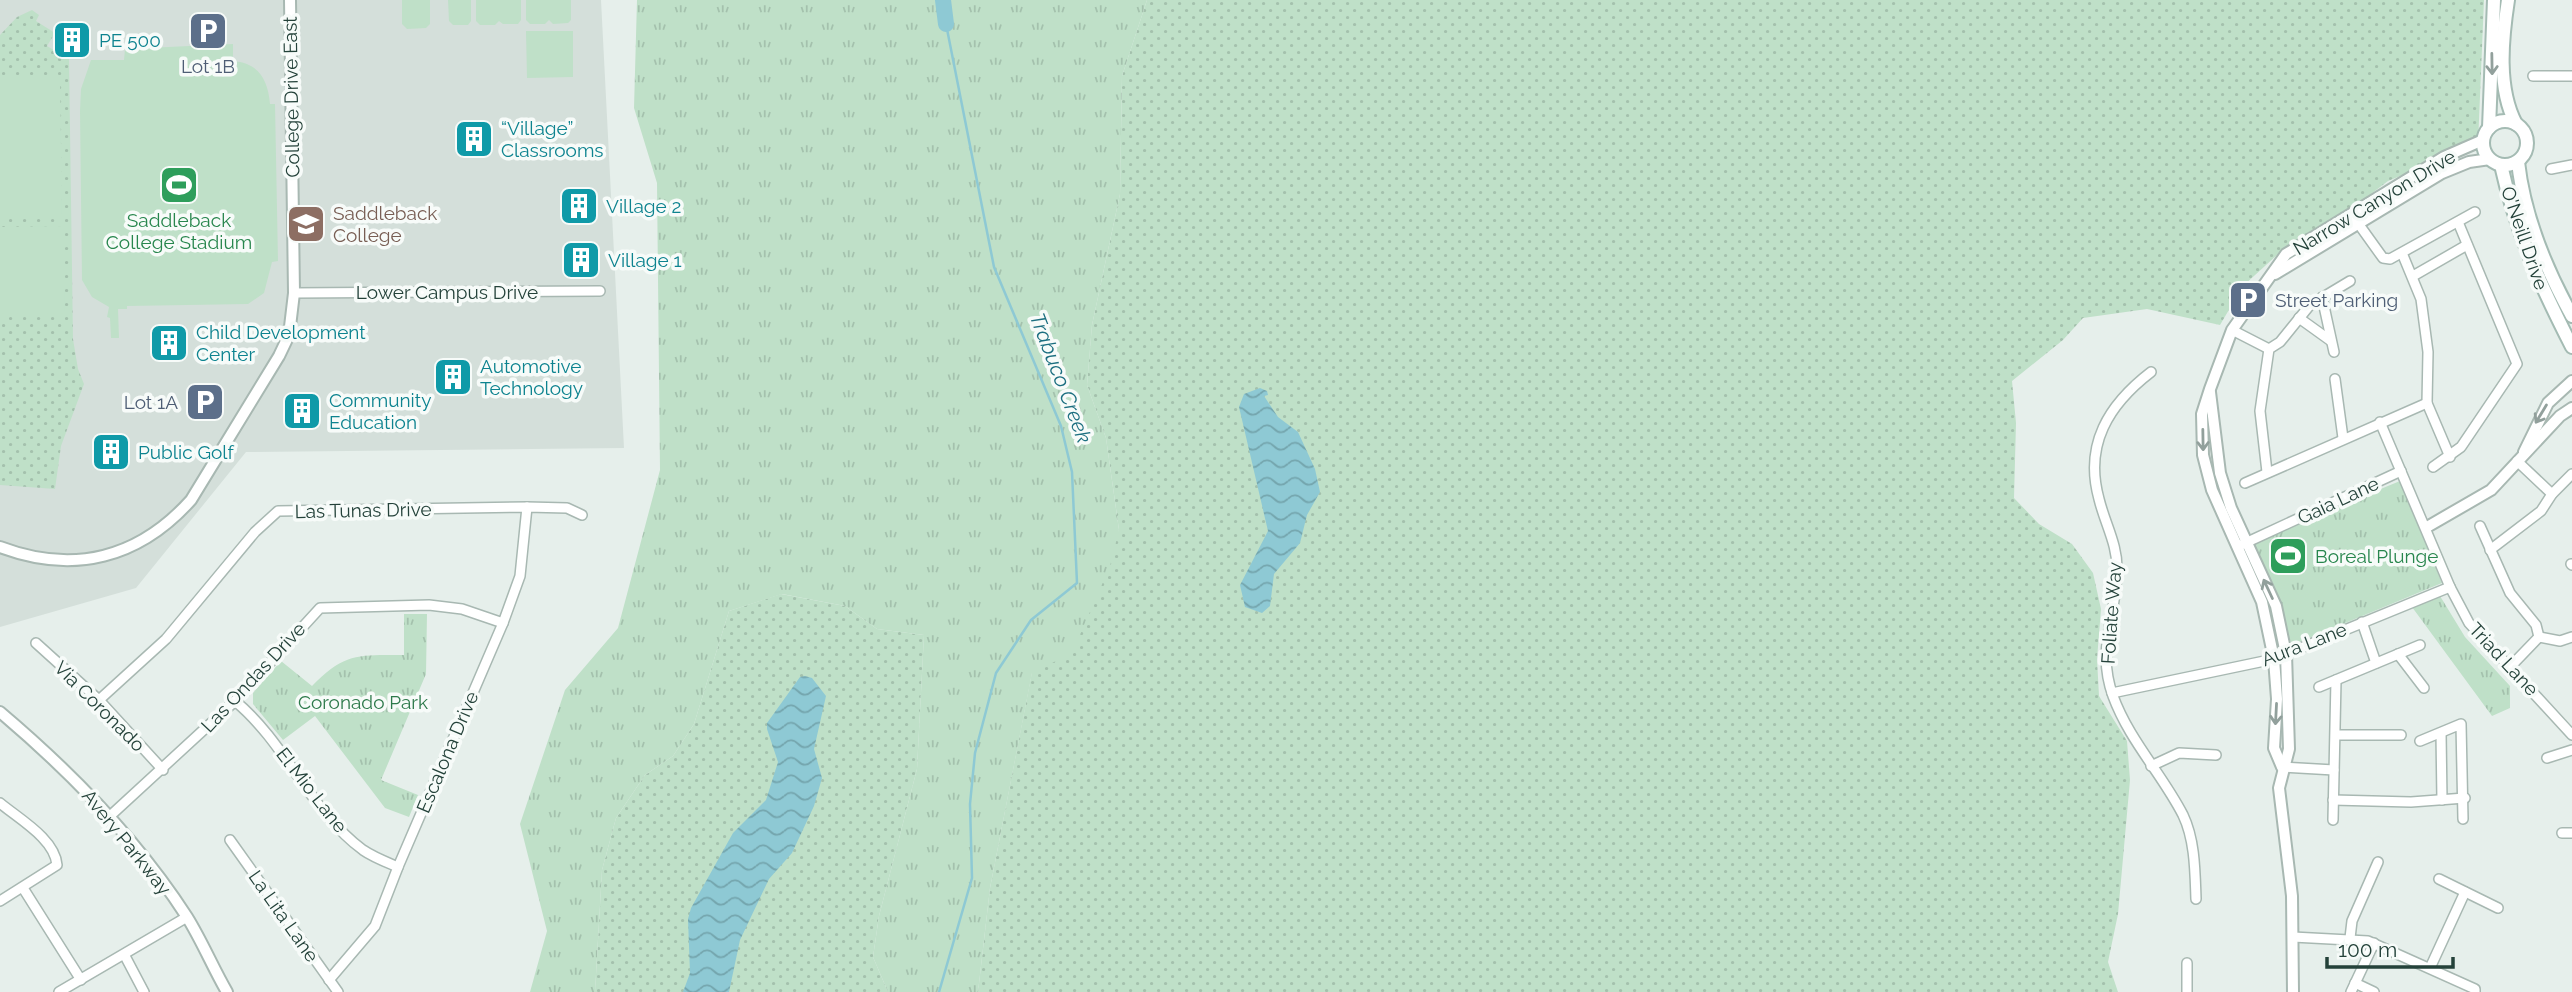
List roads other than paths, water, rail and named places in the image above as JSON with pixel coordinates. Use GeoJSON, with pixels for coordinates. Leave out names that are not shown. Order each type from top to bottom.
{"type":"FeatureCollection","features":[{"type":"Feature","properties":{"kind":"main road","name":"O'Neill Drive"},"geometry":{"type":"LineString","coordinates":[[2494,0],[2486,134],[2528,259],[2572,347]]}},
{"type":"Feature","properties":{"kind":"main road","name":"O'Neill Drive"},"geometry":{"type":"LineString","coordinates":[[2496,162],[2518,162],[2524,156],[2528,142],[2508,109],[2504,78],[2508,0]]}},
{"type":"Feature","properties":{"kind":"main road"},"geometry":{"type":"LineString","coordinates":[[2486,134],[2502,121],[2516,124]]}},
{"type":"Feature","properties":{"kind":"main road","name":"O'Neill Drive"},"geometry":{"type":"LineString","coordinates":[[2518,162],[2529,215],[2543,258],[2572,317]]}},
{"type":"Feature","properties":{"kind":"street","name":"College Drive East"},"geometry":{"type":"LineString","coordinates":[[0,547],[38,559],[87,560],[116,553],[151,537],[173,520],[191,500],[279,356],[289,335],[294,293],[290,0]]}},
{"type":"Feature","properties":{"kind":"street"},"geometry":{"type":"LineString","coordinates":[[2533,76],[2572,76]]}},
{"type":"Feature","properties":{"kind":"street","name":"Narrow Canyon Drive"},"geometry":{"type":"LineString","coordinates":[[2292,992],[2293,937],[2289,852],[2279,788],[2282,767],[2289,748],[2286,654],[2276,606],[2212,490],[2203,455],[2202,414],[2232,330],[2249,303],[2275,274],[2444,158],[2486,134]]}},
{"type":"Feature","properties":{"kind":"street","name":"Narrow Canyon Drive"},"geometry":{"type":"LineString","coordinates":[[2355,220],[2442,173],[2469,162],[2496,162]]}},
{"type":"Feature","properties":{"kind":"street"},"geometry":{"type":"LineString","coordinates":[[2551,169],[2572,165]]}},
{"type":"Feature","properties":{"kind":"street"},"geometry":{"type":"LineString","coordinates":[[2355,220],[2383,258],[2390,259],[2474,212]]}},
{"type":"Feature","properties":{"kind":"street"},"geometry":{"type":"LineString","coordinates":[[2433,467],[2450,457],[2479,425],[2517,364],[2458,222]]}},
{"type":"Feature","properties":{"kind":"street"},"geometry":{"type":"LineString","coordinates":[[2413,276],[2467,245]]}},
{"type":"Feature","properties":{"kind":"street"},"geometry":{"type":"LineString","coordinates":[[2402,253],[2421,299],[2428,352],[2427,403],[2450,457]]}},
{"type":"Feature","properties":{"kind":"street"},"geometry":{"type":"LineString","coordinates":[[2267,472],[2260,411],[2269,349],[2280,342],[2299,318],[2322,297],[2350,281]]}},
{"type":"Feature","properties":{"kind":"street","name":"Lower Campus Drive"},"geometry":{"type":"LineString","coordinates":[[294,293],[600,291]]}},
{"type":"Feature","properties":{"kind":"street"},"geometry":{"type":"LineString","coordinates":[[2322,297],[2334,352]]}},
{"type":"Feature","properties":{"kind":"street"},"geometry":{"type":"LineString","coordinates":[[2299,318],[2331,341]]}},
{"type":"Feature","properties":{"kind":"street"},"geometry":{"type":"LineString","coordinates":[[2232,330],[2269,349]]}},
{"type":"Feature","properties":{"kind":"street","name":"Foliate Way"},"geometry":{"type":"LineString","coordinates":[[2151,372],[2131,387],[2113,411],[2098,438],[2092,464],[2099,500],[2115,546],[2117,571],[2105,638],[2104,664],[2122,720],[2184,816],[2195,858],[2196,899]]}},
{"type":"Feature","properties":{"kind":"street"},"geometry":{"type":"LineString","coordinates":[[2335,379],[2343,438]]}},
{"type":"Feature","properties":{"kind":"street"},"geometry":{"type":"LineString","coordinates":[[2520,458],[2530,433],[2548,403],[2572,381]]}},
{"type":"Feature","properties":{"kind":"street"},"geometry":{"type":"LineString","coordinates":[[2245,483],[2427,403]]}},
{"type":"Feature","properties":{"kind":"street"},"geometry":{"type":"LineString","coordinates":[[2427,527],[2491,490],[2572,408]]}},
{"type":"Feature","properties":{"kind":"street","name":"Triad Lane"},"geometry":{"type":"LineString","coordinates":[[2380,422],[2427,527],[2450,587],[2469,623],[2572,733]]}},
{"type":"Feature","properties":{"kind":"street"},"geometry":{"type":"LineString","coordinates":[[2520,458],[2552,494]]}},
{"type":"Feature","properties":{"kind":"street","name":"Gaia Lane"},"geometry":{"type":"LineString","coordinates":[[2242,545],[2402,471]]}},
{"type":"Feature","properties":{"kind":"street"},"geometry":{"type":"LineString","coordinates":[[2490,550],[2541,511],[2552,494],[2571,476]]}},
{"type":"Feature","properties":{"kind":"street","name":"Las Tunas Drive"},"geometry":{"type":"LineString","coordinates":[[99,700],[166,639],[255,532],[278,511],[527,507],[567,508],[582,515]]}},
{"type":"Feature","properties":{"kind":"street","name":"Escalona Drive"},"geometry":{"type":"LineString","coordinates":[[329,980],[375,926],[503,624],[520,576],[527,507]]}},
{"type":"Feature","properties":{"kind":"street"},"geometry":{"type":"LineString","coordinates":[[2480,526],[2510,593],[2536,625],[2539,637]]}},
{"type":"Feature","properties":{"kind":"street","name":"Narrow Canyon Drive"},"geometry":{"type":"LineString","coordinates":[[2242,545],[2262,601],[2274,659],[2274,748],[2282,767]]}},
{"type":"Feature","properties":{"kind":"street","name":"Aura Lane"},"geometry":{"type":"LineString","coordinates":[[2112,693],[2274,659],[2450,587]]}},
{"type":"Feature","properties":{"kind":"street","name":"Las Ondas Drive"},"geometry":{"type":"LineString","coordinates":[[110,816],[235,701],[320,608],[429,606],[462,609],[503,624]]}},
{"type":"Feature","properties":{"kind":"street"},"geometry":{"type":"LineString","coordinates":[[2362,622],[2376,663]]}},
{"type":"Feature","properties":{"kind":"street"},"geometry":{"type":"LineString","coordinates":[[2539,637],[2560,641],[2572,637]]}},
{"type":"Feature","properties":{"kind":"street"},"geometry":{"type":"LineString","coordinates":[[2510,667],[2539,637]]}},
{"type":"Feature","properties":{"kind":"street","name":"Via Coronado"},"geometry":{"type":"LineString","coordinates":[[36,643],[99,700],[163,770]]}},
{"type":"Feature","properties":{"kind":"street"},"geometry":{"type":"LineString","coordinates":[[2319,687],[2420,645]]}},
{"type":"Feature","properties":{"kind":"street"},"geometry":{"type":"LineString","coordinates":[[2398,654],[2424,688]]}},
{"type":"Feature","properties":{"kind":"street"},"geometry":{"type":"LineString","coordinates":[[2333,820],[2336,680]]}},
{"type":"Feature","properties":{"kind":"street","name":"El Mio Lane"},"geometry":{"type":"LineString","coordinates":[[235,701],[259,720],[338,828],[364,851],[398,867]]}},
{"type":"Feature","properties":{"kind":"street","name":"Avery Parkway"},"geometry":{"type":"LineString","coordinates":[[0,712],[65,767],[110,816],[187,917],[228,992]]}},
{"type":"Feature","properties":{"kind":"street"},"geometry":{"type":"LineString","coordinates":[[2420,741],[2461,724],[2465,798],[2463,819]]}},
{"type":"Feature","properties":{"kind":"street"},"geometry":{"type":"LineString","coordinates":[[2441,733],[2442,800]]}},
{"type":"Feature","properties":{"kind":"street"},"geometry":{"type":"LineString","coordinates":[[2336,736],[2401,735]]}},
{"type":"Feature","properties":{"kind":"street"},"geometry":{"type":"LineString","coordinates":[[2547,758],[2572,750]]}},
{"type":"Feature","properties":{"kind":"street"},"geometry":{"type":"LineString","coordinates":[[2151,766],[2179,753],[2216,755]]}},
{"type":"Feature","properties":{"kind":"street"},"geometry":{"type":"LineString","coordinates":[[2282,767],[2334,770]]}},
{"type":"Feature","properties":{"kind":"street"},"geometry":{"type":"LineString","coordinates":[[2333,800],[2465,798]]}},
{"type":"Feature","properties":{"kind":"street"},"geometry":{"type":"LineString","coordinates":[[0,803],[57,855],[57,865],[0,901]]}},
{"type":"Feature","properties":{"kind":"street","name":"La Lita Lane"},"geometry":{"type":"LineString","coordinates":[[230,840],[338,992]]}},
{"type":"Feature","properties":{"kind":"street"},"geometry":{"type":"LineString","coordinates":[[2350,937],[2352,921],[2378,862]]}},
{"type":"Feature","properties":{"kind":"street"},"geometry":{"type":"LineString","coordinates":[[2440,879],[2498,908]]}},
{"type":"Feature","properties":{"kind":"street"},"geometry":{"type":"LineString","coordinates":[[23,888],[81,980]]}},
{"type":"Feature","properties":{"kind":"street"},"geometry":{"type":"LineString","coordinates":[[2430,968],[2465,892]]}},
{"type":"Feature","properties":{"kind":"street"},"geometry":{"type":"LineString","coordinates":[[59,992],[125,956],[187,917]]}},
{"type":"Feature","properties":{"kind":"street"},"geometry":{"type":"LineString","coordinates":[[2293,937],[2350,937],[2374,943],[2475,990]]}},
{"type":"Feature","properties":{"kind":"street"},"geometry":{"type":"LineString","coordinates":[[2374,943],[2353,988],[2374,992]]}},
{"type":"Feature","properties":{"kind":"street"},"geometry":{"type":"LineString","coordinates":[[125,956],[144,992]]}},
{"type":"Feature","properties":{"kind":"street"},"geometry":{"type":"LineString","coordinates":[[2187,963],[2187,992]]}},
{"type":"Feature","properties":{"kind":"water"},"geometry":{"type":"Polygon","coordinates":[[[1260,388],[1267,391],[1268,395],[1264,396],[1278,417],[1298,432],[1315,469],[1320,492],[1307,515],[1300,543],[1274,574],[1270,606],[1262,613],[1245,607],[1240,585],[1268,531],[1239,407],[1244,394],[1260,388]]]}},
{"type":"Feature","properties":{"kind":"water"},"geometry":{"type":"Polygon","coordinates":[[[800,677],[812,678],[826,696],[814,749],[822,778],[814,806],[792,853],[769,879],[740,940],[729,992],[683,992],[690,973],[688,919],[691,908],[733,833],[766,800],[778,762],[767,723],[800,677]]]}},
{"type":"Feature","properties":{"kind":"waterway","name":"Trabuco Creek"},"geometry":{"type":"LineString","coordinates":[[943,0],[946,24]]}},
{"type":"Feature","properties":{"kind":"waterway","name":"Trabuco Creek"},"geometry":{"type":"LineString","coordinates":[[939,992],[972,878],[970,804],[975,753],[996,673],[1031,620],[1077,583],[1072,472],[1061,426],[994,267],[946,24]]}},
{"type":"Feature","properties":{"kind":"place","name":"Lot 1B"},"geometry":{"type":"Point","coordinates":[208,31]}},
{"type":"Feature","properties":{"kind":"place","name":"PE 500"},"geometry":{"type":"Point","coordinates":[72,40]}},
{"type":"Feature","properties":{"kind":"place","name":"“Village” Classrooms"},"geometry":{"type":"Point","coordinates":[474,139]}},
{"type":"Feature","properties":{"kind":"place","name":"Saddleback College Stadium"},"geometry":{"type":"Point","coordinates":[179,185]}},
{"type":"Feature","properties":{"kind":"place","name":"Village 2"},"geometry":{"type":"Point","coordinates":[579,206]}},
{"type":"Feature","properties":{"kind":"place","name":"Saddleback College"},"geometry":{"type":"Point","coordinates":[306,224]}},
{"type":"Feature","properties":{"kind":"place","name":"Village 1"},"geometry":{"type":"Point","coordinates":[581,260]}},
{"type":"Feature","properties":{"kind":"place","name":"Street Parking"},"geometry":{"type":"Point","coordinates":[2248,300]}},
{"type":"Feature","properties":{"kind":"place","name":"Child Development Center"},"geometry":{"type":"Point","coordinates":[169,343]}},
{"type":"Feature","properties":{"kind":"place","name":"Automotive Technology"},"geometry":{"type":"Point","coordinates":[453,377]}},
{"type":"Feature","properties":{"kind":"place","name":"Lot 1A"},"geometry":{"type":"Point","coordinates":[205,402]}},
{"type":"Feature","properties":{"kind":"place","name":"Community Education"},"geometry":{"type":"Point","coordinates":[302,411]}},
{"type":"Feature","properties":{"kind":"place","name":"Public Golf"},"geometry":{"type":"Point","coordinates":[111,452]}},
{"type":"Feature","properties":{"kind":"place","name":"Boreal Plunge"},"geometry":{"type":"Point","coordinates":[2288,556]}},
{"type":"Feature","properties":{"kind":"park label","name":"Coronado Park"},"geometry":{"type":"Point","coordinates":[363,702]}}]}
